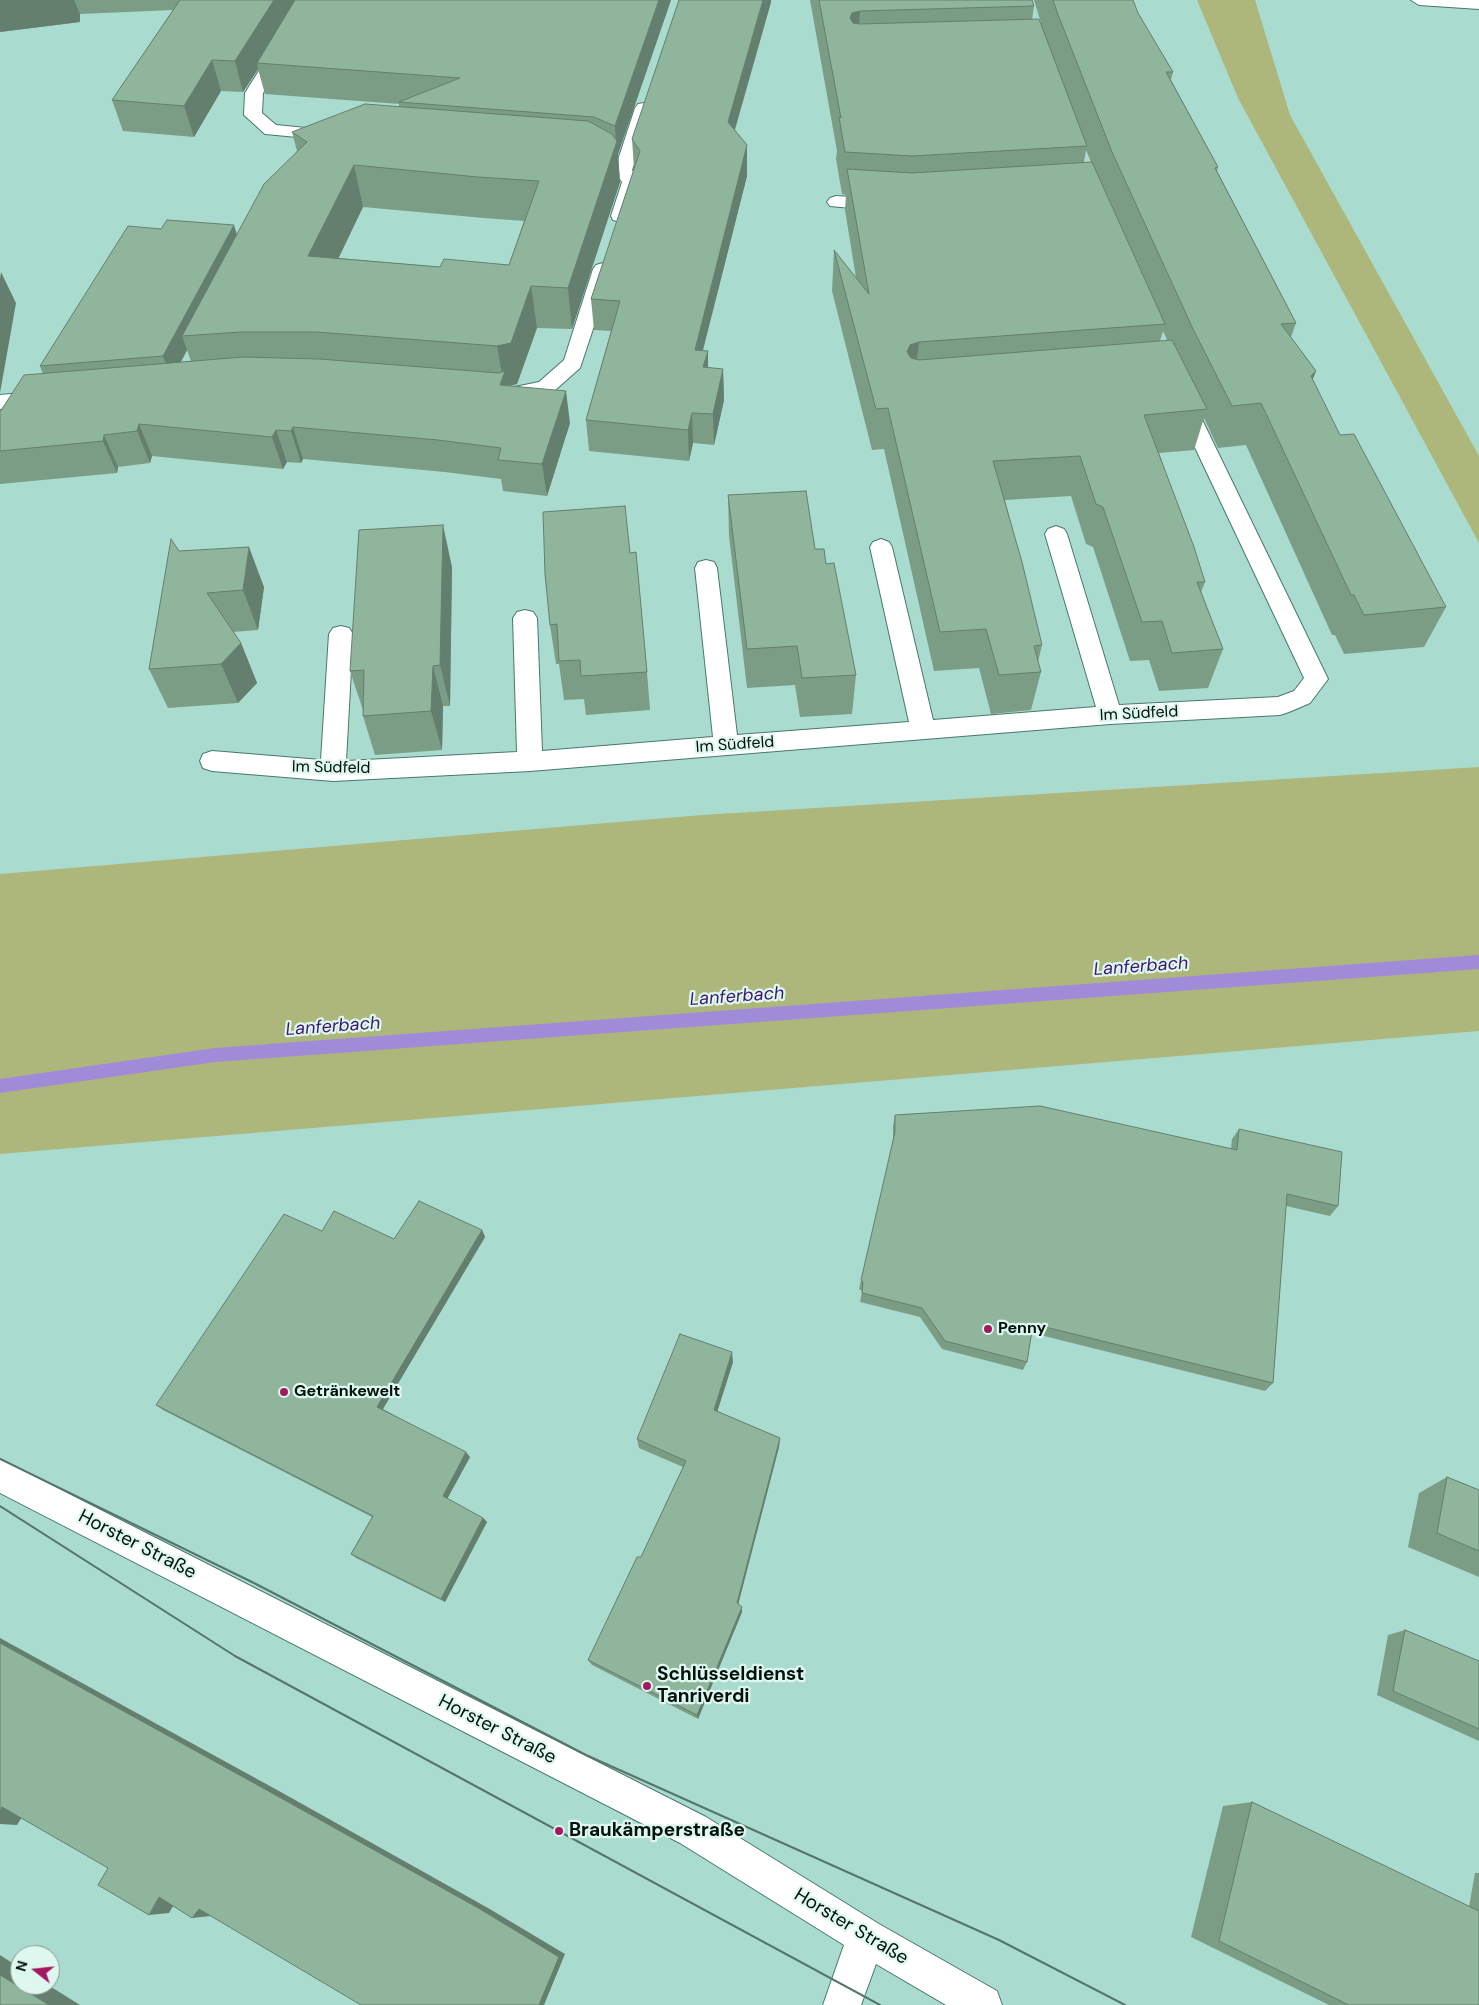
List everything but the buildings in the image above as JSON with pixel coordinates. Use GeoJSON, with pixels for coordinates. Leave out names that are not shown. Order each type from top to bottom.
{"type":"FeatureCollection","features":[{"type":"Feature","properties":{"kind":"street"},"geometry":{"type":"LineString","coordinates":[[311,0],[254,93],[253,115],[272,130],[309,141],[352,136]]}},
{"type":"Feature","properties":{"kind":"street"},"geometry":{"type":"LineString","coordinates":[[1419,0],[1479,4]]}},
{"type":"Feature","properties":{"kind":"street"},"geometry":{"type":"LineString","coordinates":[[623,170],[649,94]]}},
{"type":"Feature","properties":{"kind":"street"},"geometry":{"type":"LineString","coordinates":[[567,153],[596,155],[623,170],[631,182],[614,236]]}},
{"type":"Feature","properties":{"kind":"street"},"geometry":{"type":"LineString","coordinates":[[836,202],[899,206]]}},
{"type":"Feature","properties":{"kind":"street"},"geometry":{"type":"LineString","coordinates":[[484,394],[504,396],[546,387],[573,364],[608,254]]}},
{"type":"Feature","properties":{"kind":"street","name":"Im Südfeld"},"geometry":{"type":"LineString","coordinates":[[212,761],[333,771],[530,761],[1110,716],[1280,706],[1302,698],[1316,679],[1173,381]]}},
{"type":"Feature","properties":{"kind":"street"},"geometry":{"type":"LineString","coordinates":[[0,402],[57,397]]}},
{"type":"Feature","properties":{"kind":"street"},"geometry":{"type":"LineString","coordinates":[[1056,534],[1110,716]]}},
{"type":"Feature","properties":{"kind":"street"},"geometry":{"type":"LineString","coordinates":[[881,547],[923,731]]}},
{"type":"Feature","properties":{"kind":"street"},"geometry":{"type":"LineString","coordinates":[[706,568],[726,745]]}},
{"type":"Feature","properties":{"kind":"street"},"geometry":{"type":"LineString","coordinates":[[525,618],[530,761]]}},
{"type":"Feature","properties":{"kind":"street"},"geometry":{"type":"LineString","coordinates":[[333,771],[341,634]]}},
{"type":"Feature","properties":{"kind":"street","name":"Horster Straße"},"geometry":{"type":"LineString","coordinates":[[0,1475],[693,1830],[866,1937],[982,2005]]}},
{"type":"Feature","properties":{"kind":"street"},"geometry":{"type":"LineString","coordinates":[[842,2005],[866,1937]]}},
{"type":"Feature","properties":{"kind":"green space"},"geometry":{"type":"Polygon","coordinates":[[[1197,0],[1255,0],[1290,115],[1479,456],[1479,543],[1238,98],[1197,0]]]}},
{"type":"Feature","properties":{"kind":"green space"},"geometry":{"type":"Polygon","coordinates":[[[1479,767],[1479,1031],[0,1154],[0,874],[702,815],[1479,767]]]}},
{"type":"Feature","properties":{"kind":"waterway","name":"Lanferbach"},"geometry":{"type":"LineString","coordinates":[[0,1086],[58,1076],[215,1055],[1479,962]]}},
{"type":"Feature","properties":{"kind":"tram line"},"geometry":{"type":"LineString","coordinates":[[0,1459],[254,1583],[586,1755],[999,1940],[1125,2005]]}},
{"type":"Feature","properties":{"kind":"tram line"},"geometry":{"type":"LineString","coordinates":[[0,1506],[235,1656],[880,2005]]}},
{"type":"Feature","properties":{"kind":"place","name":"Penny"},"geometry":{"type":"Point","coordinates":[988,1329]}},
{"type":"Feature","properties":{"kind":"place","name":"Getränkewelt"},"geometry":{"type":"Point","coordinates":[284,1392]}},
{"type":"Feature","properties":{"kind":"place","name":"Schlüsseldienst Tanriverdi"},"geometry":{"type":"Point","coordinates":[647,1686]}},
{"type":"Feature","properties":{"kind":"place","name":"Braukämperstraße"},"geometry":{"type":"Point","coordinates":[559,1831]}}]}
